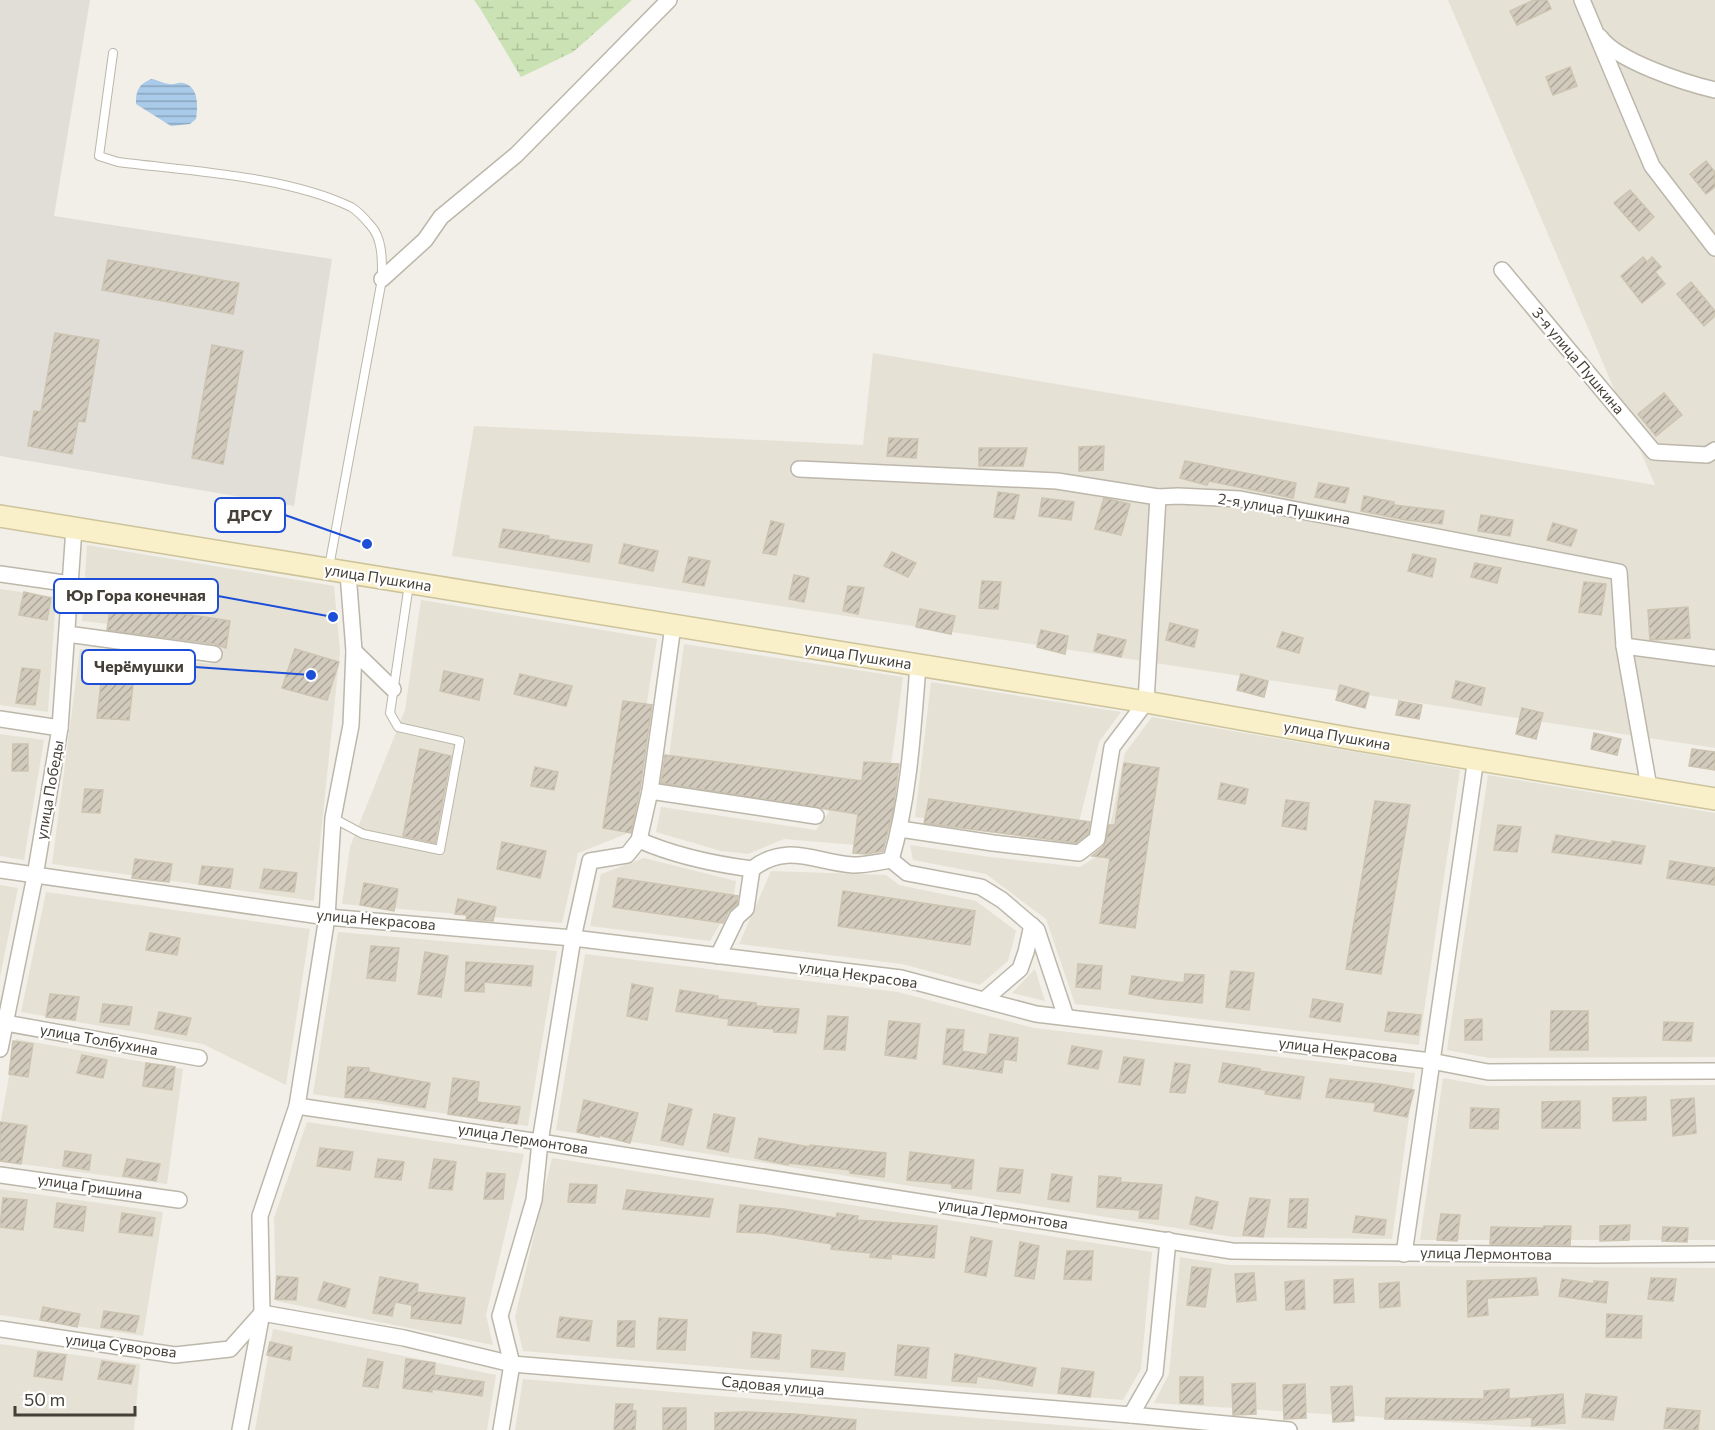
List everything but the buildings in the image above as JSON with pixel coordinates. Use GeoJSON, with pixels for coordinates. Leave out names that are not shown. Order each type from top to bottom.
{"type":"FeatureCollection","features":[{"type":"Feature","properties":{"kind":"main road","name":"улица Пушкина"},"geometry":{"type":"LineString","coordinates":[[0,516],[1146,702],[1715,799]]}},
{"type":"Feature","properties":{"kind":"street"},"geometry":{"type":"LineString","coordinates":[[382,279],[425,240],[441,218],[516,155],[669,0]]}},
{"type":"Feature","properties":{"kind":"street"},"geometry":{"type":"LineString","coordinates":[[1582,0],[1652,166],[1715,248]]}},
{"type":"Feature","properties":{"kind":"street"},"geometry":{"type":"LineString","coordinates":[[1592,25],[1606,45],[1628,60],[1715,90]]}},
{"type":"Feature","properties":{"kind":"street","name":"3-я улица Пушкина"},"geometry":{"type":"LineString","coordinates":[[1502,270],[1654,452],[1707,455],[1715,450]]}},
{"type":"Feature","properties":{"kind":"street","name":"2-я улица Пушкина"},"geometry":{"type":"LineString","coordinates":[[799,470],[1057,481],[1158,497],[1240,499],[1619,572],[1624,646],[1649,787]]}},
{"type":"Feature","properties":{"kind":"street"},"geometry":{"type":"LineString","coordinates":[[900,829],[1079,853],[1096,839],[1112,747],[1146,702],[1158,497]]}},
{"type":"Feature","properties":{"kind":"street","name":"улица Победы"},"geometry":{"type":"LineString","coordinates":[[0,1049],[2,1023],[35,876],[60,728],[74,528]]}},
{"type":"Feature","properties":{"kind":"street"},"geometry":{"type":"LineString","coordinates":[[240,1430],[262,1313],[260,1216],[297,1106],[327,916],[333,818],[351,724],[354,651],[338,571]]}},
{"type":"Feature","properties":{"kind":"street"},"geometry":{"type":"LineString","coordinates":[[0,574],[71,584]]}},
{"type":"Feature","properties":{"kind":"street"},"geometry":{"type":"LineString","coordinates":[[501,1430],[512,1364],[500,1316],[534,1200],[540,1142],[573,938],[590,861],[627,855],[639,840],[650,791],[673,626]]}},
{"type":"Feature","properties":{"kind":"street"},"geometry":{"type":"LineString","coordinates":[[67,634],[214,654]]}},
{"type":"Feature","properties":{"kind":"street"},"geometry":{"type":"LineString","coordinates":[[1624,646],[1715,658]]}},
{"type":"Feature","properties":{"kind":"street"},"geometry":{"type":"LineString","coordinates":[[354,651],[393,689]]}},
{"type":"Feature","properties":{"kind":"street"},"geometry":{"type":"LineString","coordinates":[[891,860],[900,829],[918,666]]}},
{"type":"Feature","properties":{"kind":"street"},"geometry":{"type":"LineString","coordinates":[[0,719],[60,728]]}},
{"type":"Feature","properties":{"kind":"street"},"geometry":{"type":"LineString","coordinates":[[1404,1254],[1476,758]]}},
{"type":"Feature","properties":{"kind":"street"},"geometry":{"type":"LineString","coordinates":[[650,791],[816,816]]}},
{"type":"Feature","properties":{"kind":"street"},"geometry":{"type":"LineString","coordinates":[[639,840],[660,849],[719,865],[752,868],[765,859],[784,853],[854,865],[891,860],[907,873],[981,887],[1002,900],[1037,930],[1066,1017]]}},
{"type":"Feature","properties":{"kind":"street"},"geometry":{"type":"LineString","coordinates":[[718,956],[737,917],[746,909],[752,868]]}},
{"type":"Feature","properties":{"kind":"street","name":"улица Некрасова"},"geometry":{"type":"LineString","coordinates":[[0,870],[327,916],[573,938],[901,978],[1036,1014],[1431,1061],[1488,1072],[1715,1071]]}},
{"type":"Feature","properties":{"kind":"street"},"geometry":{"type":"LineString","coordinates":[[984,1000],[1020,969],[1032,925]]}},
{"type":"Feature","properties":{"kind":"street","name":"улица Толбухина"},"geometry":{"type":"LineString","coordinates":[[2,1023],[199,1058]]}},
{"type":"Feature","properties":{"kind":"street","name":"улица Лермонтова"},"geometry":{"type":"LineString","coordinates":[[297,1106],[1232,1251],[1404,1254],[1715,1254]]}},
{"type":"Feature","properties":{"kind":"street","name":"улица Гришина"},"geometry":{"type":"LineString","coordinates":[[0,1175],[179,1200]]}},
{"type":"Feature","properties":{"kind":"street"},"geometry":{"type":"LineString","coordinates":[[1131,1415],[1155,1373],[1168,1240]]}},
{"type":"Feature","properties":{"kind":"street","name":"улица Суворова"},"geometry":{"type":"LineString","coordinates":[[0,1329],[175,1355],[230,1349],[262,1313]]}},
{"type":"Feature","properties":{"kind":"street","name":"Садовая улица"},"geometry":{"type":"LineString","coordinates":[[262,1313],[404,1338],[512,1364],[1290,1430]]}},
{"type":"Feature","properties":{"kind":"lane"},"geometry":{"type":"LineString","coordinates":[[113,53],[99,156],[118,162],[252,179],[308,192],[354,208],[374,228],[382,255],[382,279],[338,571]]}},
{"type":"Feature","properties":{"kind":"lane"},"geometry":{"type":"LineString","coordinates":[[333,818],[363,834],[440,850],[460,741],[398,727],[390,713],[409,583]]}},
{"type":"Feature","properties":{"kind":"shaded area"},"geometry":{"type":"Polygon","coordinates":[[[0,0],[90,0],[54,216],[332,259],[294,506],[0,456],[0,0]]]}},
{"type":"Feature","properties":{"kind":"shaded area"},"geometry":{"type":"Polygon","coordinates":[[[1448,0],[1715,0],[1715,748],[452,556],[474,426],[863,445],[873,353],[1655,485],[1448,0]]]}},
{"type":"Feature","properties":{"kind":"shaded area"},"geometry":{"type":"Polygon","coordinates":[[[87,545],[334,586],[340,651],[314,901],[52,864],[80,649],[211,664],[223,651],[211,636],[82,621],[87,545]]]}},
{"type":"Feature","properties":{"kind":"shaded area"},"geometry":{"type":"Polygon","coordinates":[[[0,589],[56,597],[48,712],[0,705],[0,589]]]}},
{"type":"Feature","properties":{"kind":"shaded area"},"geometry":{"type":"Polygon","coordinates":[[[421,600],[657,639],[626,834],[578,853],[562,923],[342,904],[350,847],[405,710],[421,600]]]}},
{"type":"Feature","properties":{"kind":"shaded area"},"geometry":{"type":"Polygon","coordinates":[[[684,644],[903,677],[880,847],[784,839],[748,854],[721,851],[656,832],[661,807],[816,830],[829,812],[818,802],[666,779],[684,644]]]}},
{"type":"Feature","properties":{"kind":"shaded area"},"geometry":{"type":"Polygon","coordinates":[[[931,682],[1121,712],[1099,742],[1075,838],[915,817],[931,682]]]}},
{"type":"Feature","properties":{"kind":"shaded area"},"geometry":{"type":"Polygon","coordinates":[[[1152,717],[1460,770],[1419,1045],[1075,1004],[1046,919],[986,874],[913,860],[910,845],[1080,867],[1105,851],[1125,753],[1152,717]]]}},
{"type":"Feature","properties":{"kind":"shaded area"},"geometry":{"type":"Polygon","coordinates":[[[0,734],[44,740],[24,860],[0,856],[0,734]]]}},
{"type":"Feature","properties":{"kind":"shaded area"},"geometry":{"type":"Polygon","coordinates":[[[1488,775],[1715,813],[1715,1057],[1489,1058],[1447,1050],[1488,775]]]}},
{"type":"Feature","properties":{"kind":"shaded area"},"geometry":{"type":"Polygon","coordinates":[[[644,858],[736,881],[733,902],[710,941],[590,926],[601,874],[644,858]]]}},
{"type":"Feature","properties":{"kind":"shaded area"},"geometry":{"type":"Polygon","coordinates":[[[771,871],[886,875],[899,885],[976,901],[1016,931],[1008,961],[980,985],[902,964],[739,944],[771,871]]]}},
{"type":"Feature","properties":{"kind":"shaded area"},"geometry":{"type":"Polygon","coordinates":[[[0,885],[18,888],[0,977],[0,885]]]}},
{"type":"Feature","properties":{"kind":"shaded area"},"geometry":{"type":"Polygon","coordinates":[[[46,892],[310,929],[286,1085],[203,1044],[21,1012],[46,892]]]}},
{"type":"Feature","properties":{"kind":"shaded area"},"geometry":{"type":"Polygon","coordinates":[[[338,932],[557,951],[528,1126],[313,1094],[338,932]]]}},
{"type":"Feature","properties":{"kind":"shaded area"},"geometry":{"type":"Polygon","coordinates":[[[585,954],[898,992],[1034,1028],[1415,1073],[1392,1239],[1233,1237],[556,1130],[585,954]]]}},
{"type":"Feature","properties":{"kind":"shaded area"},"geometry":{"type":"Polygon","coordinates":[[[1035,969],[1045,1001],[1012,993],[1035,969]]]}},
{"type":"Feature","properties":{"kind":"shaded area"},"geometry":{"type":"Polygon","coordinates":[[[16,1039],[183,1069],[167,1184],[0,1161],[0,1125],[16,1039]]]}},
{"type":"Feature","properties":{"kind":"shaded area"},"geometry":{"type":"Polygon","coordinates":[[[1443,1078],[1488,1086],[1715,1085],[1715,1240],[1420,1240],[1443,1078]]]}},
{"type":"Feature","properties":{"kind":"shaded area"},"geometry":{"type":"Polygon","coordinates":[[[307,1122],[524,1154],[486,1315],[493,1345],[276,1301],[274,1218],[307,1122]]]}},
{"type":"Feature","properties":{"kind":"shaded area"},"geometry":{"type":"Polygon","coordinates":[[[552,1158],[1152,1252],[1141,1369],[1123,1400],[523,1351],[515,1317],[552,1158]]]}},
{"type":"Feature","properties":{"kind":"shaded area"},"geometry":{"type":"Polygon","coordinates":[[[0,1189],[163,1212],[143,1336],[0,1315],[0,1189]]]}},
{"type":"Feature","properties":{"kind":"shaded area"},"geometry":{"type":"Polygon","coordinates":[[[1180,1257],[1229,1265],[1715,1268],[1715,1430],[1574,1430],[1154,1403],[1169,1374],[1180,1257]]]}},
{"type":"Feature","properties":{"kind":"shaded area"},"geometry":{"type":"Polygon","coordinates":[[[273,1329],[496,1375],[487,1430],[255,1430],[273,1329]]]}},
{"type":"Feature","properties":{"kind":"shaded area"},"geometry":{"type":"Polygon","coordinates":[[[0,1344],[140,1364],[134,1430],[0,1430],[0,1344]]]}},
{"type":"Feature","properties":{"kind":"shaded area"},"geometry":{"type":"Polygon","coordinates":[[[523,1379],[1117,1430],[515,1430],[523,1379]]]}},
{"type":"Feature","properties":{"kind":"green space"},"geometry":{"type":"Polygon","coordinates":[[[474,0],[632,0],[573,52],[521,77],[474,0]]]}},
{"type":"Feature","properties":{"kind":"water"},"geometry":{"type":"Polygon","coordinates":[[[151,79],[169,84],[183,83],[192,88],[197,103],[196,119],[190,124],[171,126],[136,104],[139,89],[151,79]]]}},
{"type":"Feature","properties":{"kind":"place","name":"ДРСУ"},"geometry":{"type":"Point","coordinates":[367,544]}},
{"type":"Feature","properties":{"kind":"place","name":"Юр Гора конечная"},"geometry":{"type":"Point","coordinates":[333,617]}},
{"type":"Feature","properties":{"kind":"place","name":"Черёмушки"},"geometry":{"type":"Point","coordinates":[311,675]}}]}
